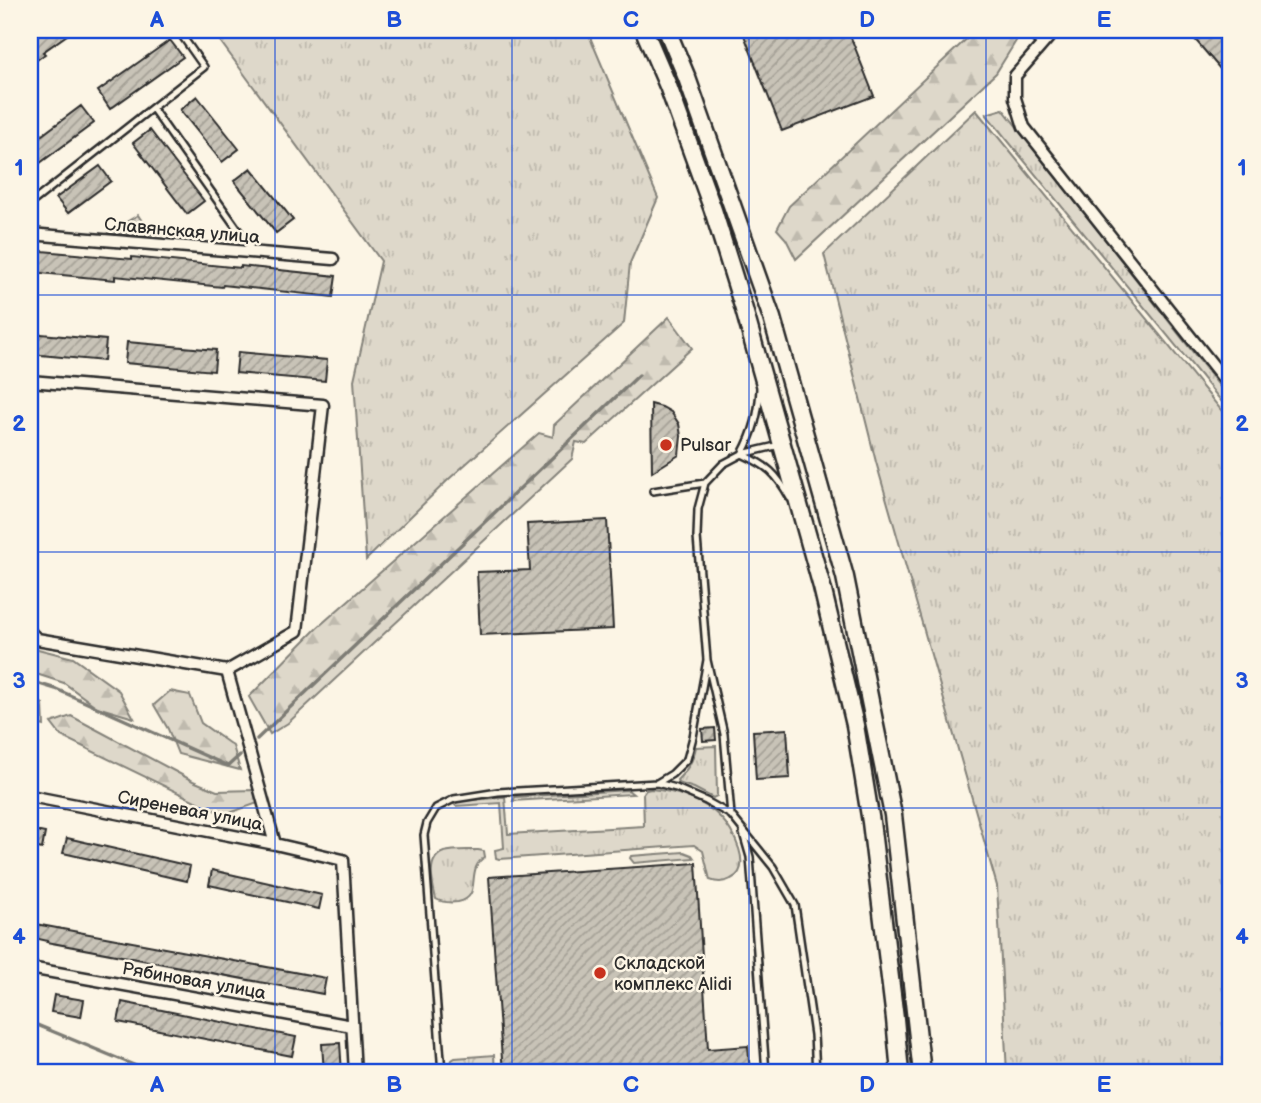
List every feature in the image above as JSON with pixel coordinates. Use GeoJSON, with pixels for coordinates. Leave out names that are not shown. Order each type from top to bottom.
{"type":"FeatureCollection","features":[{"type":"Feature","properties":{"kind":"main road"},"geometry":{"type":"LineString","coordinates":[[644,30],[707,192],[743,306],[814,558],[855,725],[869,809],[900,1073]]}},
{"type":"Feature","properties":{"kind":"main road"},"geometry":{"type":"LineString","coordinates":[[667,30],[687,78],[772,318],[845,577],[893,815],[922,1073]]}},
{"type":"Feature","properties":{"kind":"main road"},"geometry":{"type":"LineString","coordinates":[[783,444],[807,440]]}},
{"type":"Feature","properties":{"kind":"street"},"geometry":{"type":"LineString","coordinates":[[1055,30],[1015,76],[1015,98],[1024,127],[1231,388]]}},
{"type":"Feature","properties":{"kind":"street","name":"Славянская улица"},"geometry":{"type":"LineString","coordinates":[[30,234],[333,259]]}},
{"type":"Feature","properties":{"kind":"street"},"geometry":{"type":"LineString","coordinates":[[30,381],[323,405],[297,631],[227,671],[37,639],[30,632]]}},
{"type":"Feature","properties":{"kind":"street"},"geometry":{"type":"LineString","coordinates":[[227,671],[275,844]]}},
{"type":"Feature","properties":{"kind":"street","name":"Сиреневая улица"},"geometry":{"type":"LineString","coordinates":[[30,796],[343,860],[352,1026]]}},
{"type":"Feature","properties":{"kind":"street","name":"Рябиновая улица"},"geometry":{"type":"LineString","coordinates":[[30,968],[352,1026]]}},
{"type":"Feature","properties":{"kind":"street"},"geometry":{"type":"LineString","coordinates":[[352,1026],[355,1073]]}},
{"type":"Feature","properties":{"kind":"lane"},"geometry":{"type":"LineString","coordinates":[[30,204],[204,67],[178,30]]}},
{"type":"Feature","properties":{"kind":"lane"},"geometry":{"type":"LineString","coordinates":[[1026,30],[1041,45]]}},
{"type":"Feature","properties":{"kind":"lane"},"geometry":{"type":"LineString","coordinates":[[152,108],[254,252]]}},
{"type":"Feature","properties":{"kind":"lane"},"geometry":{"type":"LineString","coordinates":[[742,454],[751,438],[760,403],[760,387],[743,306]]}},
{"type":"Feature","properties":{"kind":"lane"},"geometry":{"type":"LineString","coordinates":[[731,815],[724,734],[707,660],[697,537],[698,509],[705,483],[723,464],[742,454],[783,444]]}},
{"type":"Feature","properties":{"kind":"lane"},"geometry":{"type":"LineString","coordinates":[[742,454],[762,463],[780,480],[792,502],[814,558]]}},
{"type":"Feature","properties":{"kind":"lane"},"geometry":{"type":"LineString","coordinates":[[653,491],[705,483]]}},
{"type":"Feature","properties":{"kind":"lane"},"geometry":{"type":"LineString","coordinates":[[657,783],[672,774],[687,759],[707,660]]}},
{"type":"Feature","properties":{"kind":"lane"},"geometry":{"type":"LineString","coordinates":[[442,1073],[424,835],[436,808],[454,799],[498,792],[657,783],[676,788],[731,815],[773,867],[795,905],[814,1035],[816,1073]]}},
{"type":"Feature","properties":{"kind":"lane"},"geometry":{"type":"LineString","coordinates":[[742,829],[750,858],[766,1073]]}},
{"type":"Feature","properties":{"kind":"green space"},"geometry":{"type":"Polygon","coordinates":[[[212,30],[587,30],[658,198],[630,263],[624,323],[449,479],[366,560],[354,380],[381,261],[212,30]]]}},
{"type":"Feature","properties":{"kind":"green space"},"geometry":{"type":"Polygon","coordinates":[[[976,30],[1012,30],[1016,41],[996,73],[796,259],[786,239],[777,229],[789,206],[976,30]]]}},
{"type":"Feature","properties":{"kind":"green space"},"geometry":{"type":"Polygon","coordinates":[[[1003,109],[1231,401],[1231,413],[986,114],[1003,109]]]}},
{"type":"Feature","properties":{"kind":"green space"},"geometry":{"type":"Polygon","coordinates":[[[976,110],[1231,422],[1231,1073],[1007,1073],[997,886],[876,462],[824,254],[976,110]]]}},
{"type":"Feature","properties":{"kind":"green space"},"geometry":{"type":"Polygon","coordinates":[[[138,215],[152,236],[108,233],[138,215]]]}},
{"type":"Feature","properties":{"kind":"green space"},"geometry":{"type":"Polygon","coordinates":[[[669,317],[692,348],[586,444],[576,442],[572,459],[288,723],[270,734],[249,697],[317,628],[539,433],[553,437],[554,425],[669,317]]]}},
{"type":"Feature","properties":{"kind":"green space"},"geometry":{"type":"Polygon","coordinates":[[[30,647],[73,658],[119,691],[134,718],[97,707],[64,683],[30,672],[30,647]]]}},
{"type":"Feature","properties":{"kind":"green space"},"geometry":{"type":"Polygon","coordinates":[[[170,691],[190,695],[201,723],[233,746],[240,770],[178,754],[154,705],[170,691]]]}},
{"type":"Feature","properties":{"kind":"green space"},"geometry":{"type":"Polygon","coordinates":[[[30,698],[43,704],[44,726],[30,722],[30,698]]]}},
{"type":"Feature","properties":{"kind":"green space"},"geometry":{"type":"Polygon","coordinates":[[[71,716],[217,791],[254,790],[258,803],[224,815],[61,736],[51,723],[71,716]]]}},
{"type":"Feature","properties":{"kind":"green space"},"geometry":{"type":"Polygon","coordinates":[[[716,746],[717,796],[713,798],[678,783],[677,780],[690,765],[696,747],[716,746]]]}},
{"type":"Feature","properties":{"kind":"green space"},"geometry":{"type":"Polygon","coordinates":[[[651,789],[689,798],[706,806],[721,818],[731,831],[739,849],[741,867],[738,874],[723,882],[710,880],[703,851],[694,845],[499,859],[496,858],[495,850],[504,848],[501,803],[454,804],[460,801],[505,797],[508,834],[644,826],[643,794],[651,789]]]}},
{"type":"Feature","properties":{"kind":"green space"},"geometry":{"type":"Polygon","coordinates":[[[628,790],[633,794],[513,801],[515,797],[628,790]]]}},
{"type":"Feature","properties":{"kind":"green space"},"geometry":{"type":"Polygon","coordinates":[[[452,850],[484,851],[485,857],[476,868],[470,895],[458,902],[436,899],[432,866],[438,855],[452,850]]]}},
{"type":"Feature","properties":{"kind":"green space"},"geometry":{"type":"Polygon","coordinates":[[[684,852],[694,858],[634,863],[630,858],[631,856],[684,852]]]}},
{"type":"Feature","properties":{"kind":"green space"},"geometry":{"type":"Polygon","coordinates":[[[494,1055],[495,1073],[448,1073],[455,1058],[494,1055]]]}},
{"type":"Feature","properties":{"kind":"building"},"geometry":{"type":"Polygon","coordinates":[[[42,30],[74,30],[30,65],[30,39],[42,30]]]}},
{"type":"Feature","properties":{"kind":"building"},"geometry":{"type":"Polygon","coordinates":[[[742,30],[848,30],[874,96],[782,131],[742,30]]]}},
{"type":"Feature","properties":{"kind":"building"},"geometry":{"type":"Polygon","coordinates":[[[1187,30],[1212,30],[1231,52],[1231,61],[1221,70],[1187,30]]]}},
{"type":"Feature","properties":{"kind":"building"},"geometry":{"type":"Polygon","coordinates":[[[170,40],[183,57],[110,109],[98,91],[170,40]]]}},
{"type":"Feature","properties":{"kind":"building"},"geometry":{"type":"Polygon","coordinates":[[[197,96],[239,149],[222,162],[180,110],[197,96]]]}},
{"type":"Feature","properties":{"kind":"building"},"geometry":{"type":"Polygon","coordinates":[[[81,106],[94,123],[40,163],[30,149],[30,144],[81,106]]]}},
{"type":"Feature","properties":{"kind":"building"},"geometry":{"type":"Polygon","coordinates":[[[150,130],[204,201],[187,214],[133,143],[150,130]]]}},
{"type":"Feature","properties":{"kind":"building"},"geometry":{"type":"Polygon","coordinates":[[[100,166],[111,181],[68,213],[56,198],[100,166]]]}},
{"type":"Feature","properties":{"kind":"building"},"geometry":{"type":"Polygon","coordinates":[[[251,168],[293,220],[276,233],[234,181],[251,168]]]}},
{"type":"Feature","properties":{"kind":"building"},"geometry":{"type":"Polygon","coordinates":[[[30,250],[336,276],[333,297],[115,276],[115,280],[30,272],[30,250]]]}},
{"type":"Feature","properties":{"kind":"building"},"geometry":{"type":"Polygon","coordinates":[[[30,333],[106,340],[104,361],[30,354],[30,333]]]}},
{"type":"Feature","properties":{"kind":"building"},"geometry":{"type":"Polygon","coordinates":[[[127,342],[216,350],[214,371],[125,363],[127,342]]]}},
{"type":"Feature","properties":{"kind":"building"},"geometry":{"type":"Polygon","coordinates":[[[238,352],[327,360],[325,381],[236,373],[238,352]]]}},
{"type":"Feature","properties":{"kind":"building","name":"Pulsar"},"geometry":{"type":"Polygon","coordinates":[[[651,404],[671,412],[679,424],[681,436],[679,455],[652,472],[651,404]]]}},
{"type":"Feature","properties":{"kind":"building"},"geometry":{"type":"Polygon","coordinates":[[[607,520],[613,629],[480,635],[477,572],[530,570],[527,524],[607,520]]]}},
{"type":"Feature","properties":{"kind":"building"},"geometry":{"type":"Polygon","coordinates":[[[715,728],[716,740],[703,741],[702,729],[715,728]]]}},
{"type":"Feature","properties":{"kind":"building"},"geometry":{"type":"Polygon","coordinates":[[[787,729],[790,778],[756,780],[753,731],[787,729]]]}},
{"type":"Feature","properties":{"kind":"building"},"geometry":{"type":"Polygon","coordinates":[[[30,830],[45,833],[42,849],[30,846],[30,830]]]}},
{"type":"Feature","properties":{"kind":"building"},"geometry":{"type":"Polygon","coordinates":[[[67,838],[190,866],[187,881],[63,853],[67,838]]]}},
{"type":"Feature","properties":{"kind":"building","name":"Складской комплекс Alidi"},"geometry":{"type":"Polygon","coordinates":[[[696,863],[708,1049],[748,1046],[750,1073],[503,1073],[489,877],[696,863]]]}},
{"type":"Feature","properties":{"kind":"building"},"geometry":{"type":"Polygon","coordinates":[[[212,870],[322,895],[319,909],[209,885],[212,870]]]}},
{"type":"Feature","properties":{"kind":"building"},"geometry":{"type":"Polygon","coordinates":[[[30,923],[326,978],[323,994],[47,942],[30,937],[30,923]]]}},
{"type":"Feature","properties":{"kind":"building"},"geometry":{"type":"Polygon","coordinates":[[[54,995],[84,1000],[81,1017],[51,1012],[54,995]]]}},
{"type":"Feature","properties":{"kind":"building"},"geometry":{"type":"Polygon","coordinates":[[[122,1002],[296,1037],[292,1056],[118,1022],[122,1002]]]}},
{"type":"Feature","properties":{"kind":"building"},"geometry":{"type":"Polygon","coordinates":[[[340,1043],[342,1073],[324,1073],[322,1044],[340,1043]]]}},
{"type":"Feature","properties":{"kind":"waterway"},"geometry":{"type":"LineString","coordinates":[[257,739],[639,375]]}},
{"type":"Feature","properties":{"kind":"waterway"},"geometry":{"type":"LineString","coordinates":[[30,681],[56,689],[228,766],[240,755]]}},
{"type":"Feature","properties":{"kind":"waterway"},"geometry":{"type":"LineString","coordinates":[[30,1022],[153,1073]]}},
{"type":"Feature","properties":{"kind":"place","name":"Pulsar"},"geometry":{"type":"Point","coordinates":[666,445]}},
{"type":"Feature","properties":{"kind":"place","name":"Складской комплекс Alidi"},"geometry":{"type":"Point","coordinates":[600,973]}}]}
